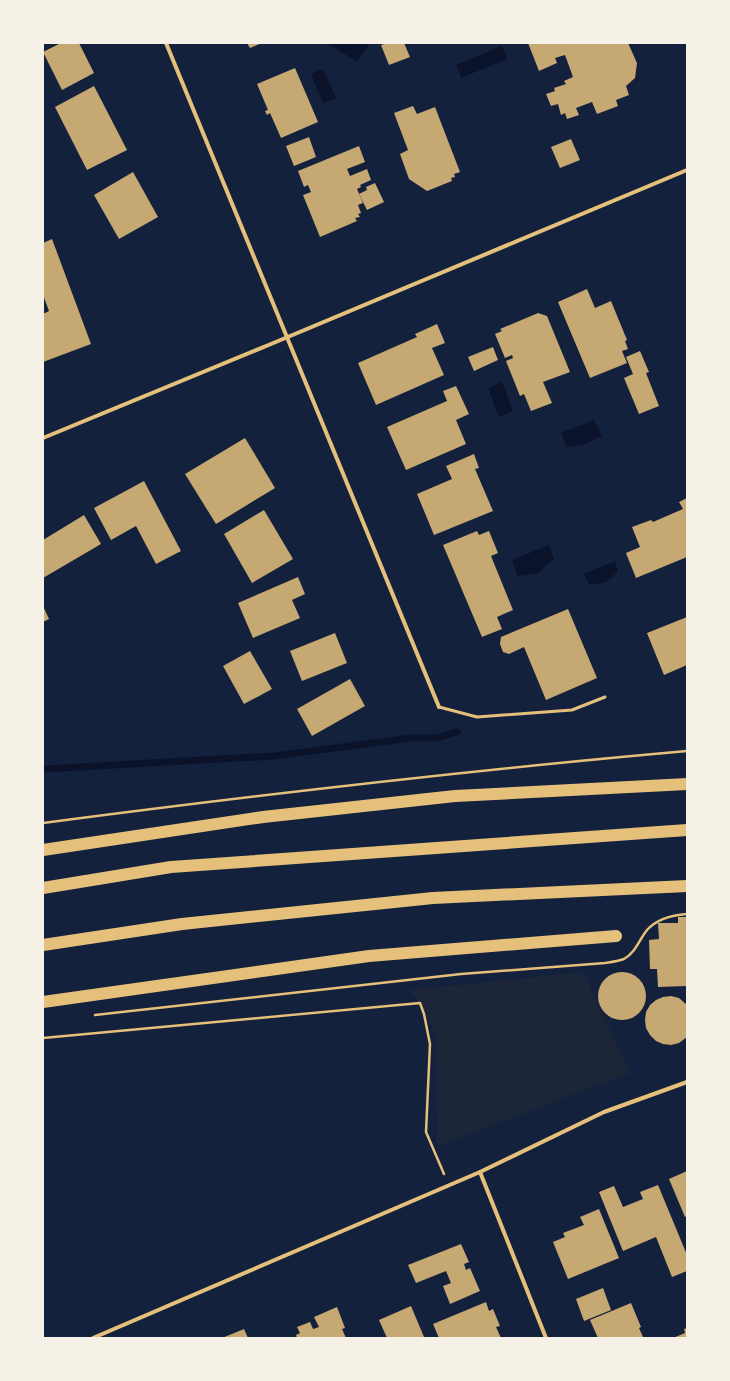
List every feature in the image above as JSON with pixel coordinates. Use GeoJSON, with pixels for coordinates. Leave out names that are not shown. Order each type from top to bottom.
{"type":"FeatureCollection","features":[{"type":"Feature","properties":{"kind":"highway"},"geometry":{"type":"LineString","coordinates":[[43,850],[263,817],[455,796],[687,784]]}},
{"type":"Feature","properties":{"kind":"highway"},"geometry":{"type":"LineString","coordinates":[[43,888],[171,866],[687,830]]}},
{"type":"Feature","properties":{"kind":"highway"},"geometry":{"type":"LineString","coordinates":[[43,945],[182,924],[433,898],[687,886]]}},
{"type":"Feature","properties":{"kind":"highway"},"geometry":{"type":"LineString","coordinates":[[43,1002],[369,956],[616,936]]}},
{"type":"Feature","properties":{"kind":"street"},"geometry":{"type":"LineString","coordinates":[[166,43],[439,707]]}},
{"type":"Feature","properties":{"kind":"street"},"geometry":{"type":"LineString","coordinates":[[43,438],[687,170]]}},
{"type":"Feature","properties":{"kind":"street"},"geometry":{"type":"LineString","coordinates":[[92,1338],[480,1172],[604,1112],[687,1082]]}},
{"type":"Feature","properties":{"kind":"street"},"geometry":{"type":"LineString","coordinates":[[480,1172],[546,1338]]}},
{"type":"Feature","properties":{"kind":"lane"},"geometry":{"type":"LineString","coordinates":[[439,707],[477,717],[572,710],[605,697]]}},
{"type":"Feature","properties":{"kind":"path"},"geometry":{"type":"LineString","coordinates":[[43,823],[210,801],[530,765],[687,751]]}},
{"type":"Feature","properties":{"kind":"path"},"geometry":{"type":"LineString","coordinates":[[92,1015],[461,974],[606,963],[623,959],[634,950],[647,930],[656,922],[676,915],[687,914]]}},
{"type":"Feature","properties":{"kind":"path"},"geometry":{"type":"LineString","coordinates":[[43,1038],[420,1003],[424,1014],[430,1044],[426,1132],[448,1185]]}},
{"type":"Feature","properties":{"kind":"shaded area"},"geometry":{"type":"Polygon","coordinates":[[[327,43],[368,43],[369,45],[357,62],[327,43]]]}},
{"type":"Feature","properties":{"kind":"shaded area"},"geometry":{"type":"Polygon","coordinates":[[[502,46],[507,59],[461,78],[456,65],[502,46]]]}},
{"type":"Feature","properties":{"kind":"shaded area"},"geometry":{"type":"Polygon","coordinates":[[[322,69],[336,98],[323,103],[312,77],[313,73],[322,69]]]}},
{"type":"Feature","properties":{"kind":"shaded area"},"geometry":{"type":"Polygon","coordinates":[[[502,382],[513,411],[499,417],[488,388],[502,382]]]}},
{"type":"Feature","properties":{"kind":"shaded area"},"geometry":{"type":"Polygon","coordinates":[[[594,420],[602,436],[585,444],[567,447],[561,433],[594,420]]]}},
{"type":"Feature","properties":{"kind":"shaded area"},"geometry":{"type":"Polygon","coordinates":[[[549,545],[554,559],[538,573],[517,576],[512,560],[549,545]]]}},
{"type":"Feature","properties":{"kind":"shaded area"},"geometry":{"type":"Polygon","coordinates":[[[615,561],[618,572],[606,582],[589,585],[584,574],[615,561]]]}},
{"type":"Feature","properties":{"kind":"shaded area"},"geometry":{"type":"Polygon","coordinates":[[[583,972],[630,1073],[437,1146],[436,1037],[420,1003],[410,990],[583,972]]]}},
{"type":"Feature","properties":{"kind":"building"},"geometry":{"type":"Polygon","coordinates":[[[61,43],[79,43],[94,73],[62,90],[43,52],[61,43]]]}},
{"type":"Feature","properties":{"kind":"building"},"geometry":{"type":"Polygon","coordinates":[[[247,43],[262,43],[250,48],[247,43]]]}},
{"type":"Feature","properties":{"kind":"building"},"geometry":{"type":"Polygon","coordinates":[[[388,43],[404,43],[410,57],[389,65],[381,45],[388,43]]]}},
{"type":"Feature","properties":{"kind":"building"},"geometry":{"type":"Polygon","coordinates":[[[528,43],[628,43],[637,63],[635,78],[626,86],[629,95],[616,100],[618,106],[597,114],[592,102],[576,108],[579,115],[567,119],[565,113],[561,115],[558,104],[551,106],[546,94],[555,91],[554,88],[566,84],[564,81],[573,77],[565,55],[555,58],[557,63],[539,71],[528,43]]]}},
{"type":"Feature","properties":{"kind":"building"},"geometry":{"type":"Polygon","coordinates":[[[295,68],[318,122],[281,138],[270,113],[267,115],[265,111],[268,110],[257,84],[295,68]]]}},
{"type":"Feature","properties":{"kind":"building"},"geometry":{"type":"Polygon","coordinates":[[[94,86],[127,150],[87,170],[55,107],[94,86]]]}},
{"type":"Feature","properties":{"kind":"building"},"geometry":{"type":"Polygon","coordinates":[[[413,106],[417,114],[435,107],[460,172],[454,174],[455,177],[451,178],[452,181],[427,191],[409,179],[400,154],[408,150],[394,113],[413,106]]]}},
{"type":"Feature","properties":{"kind":"building"},"geometry":{"type":"Polygon","coordinates":[[[309,137],[316,157],[294,166],[286,146],[309,137]]]}},
{"type":"Feature","properties":{"kind":"building"},"geometry":{"type":"Polygon","coordinates":[[[571,139],[580,160],[560,168],[551,147],[571,139]]]}},
{"type":"Feature","properties":{"kind":"building"},"geometry":{"type":"Polygon","coordinates":[[[359,146],[365,162],[347,169],[350,176],[367,169],[371,180],[360,185],[361,187],[357,189],[363,203],[358,205],[361,213],[358,214],[360,217],[355,218],[357,221],[320,237],[303,195],[311,192],[308,185],[304,187],[298,171],[359,146]]]}},
{"type":"Feature","properties":{"kind":"building"},"geometry":{"type":"Polygon","coordinates":[[[133,172],[158,217],[119,239],[94,195],[133,172]]]}},
{"type":"Feature","properties":{"kind":"building"},"geometry":{"type":"Polygon","coordinates":[[[375,183],[384,202],[367,210],[359,194],[367,190],[366,187],[375,183]]]}},
{"type":"Feature","properties":{"kind":"building"},"geometry":{"type":"Polygon","coordinates":[[[52,239],[91,344],[43,362],[43,314],[49,311],[43,295],[43,243],[52,239]]]}},
{"type":"Feature","properties":{"kind":"building"},"geometry":{"type":"Polygon","coordinates":[[[587,289],[595,308],[611,301],[627,340],[625,341],[628,349],[622,351],[627,363],[590,378],[558,302],[587,289]]]}},
{"type":"Feature","properties":{"kind":"building"},"geometry":{"type":"Polygon","coordinates":[[[538,313],[547,316],[570,372],[543,382],[552,403],[531,411],[524,394],[520,396],[506,361],[513,358],[512,355],[505,358],[495,334],[502,331],[500,329],[538,313]]]}},
{"type":"Feature","properties":{"kind":"building"},"geometry":{"type":"Polygon","coordinates":[[[437,324],[445,343],[432,348],[444,375],[376,405],[358,363],[417,337],[415,334],[437,324]]]}},
{"type":"Feature","properties":{"kind":"building"},"geometry":{"type":"Polygon","coordinates":[[[493,347],[498,360],[474,371],[468,357],[493,347]]]}},
{"type":"Feature","properties":{"kind":"building"},"geometry":{"type":"Polygon","coordinates":[[[640,351],[649,372],[646,373],[659,406],[639,414],[624,378],[633,374],[626,357],[640,351]]]}},
{"type":"Feature","properties":{"kind":"building"},"geometry":{"type":"Polygon","coordinates":[[[456,386],[469,414],[456,420],[466,444],[406,470],[387,427],[447,401],[443,391],[456,386]]]}},
{"type":"Feature","properties":{"kind":"building"},"geometry":{"type":"Polygon","coordinates":[[[245,438],[275,488],[216,524],[185,474],[245,438]]]}},
{"type":"Feature","properties":{"kind":"building"},"geometry":{"type":"Polygon","coordinates":[[[474,454],[479,468],[475,469],[493,511],[434,535],[417,494],[452,479],[446,466],[474,454]]]}},
{"type":"Feature","properties":{"kind":"building"},"geometry":{"type":"Polygon","coordinates":[[[144,481],[181,551],[156,564],[136,526],[111,540],[94,508],[144,481]]]}},
{"type":"Feature","properties":{"kind":"building"},"geometry":{"type":"Polygon","coordinates":[[[687,498],[687,557],[636,578],[626,553],[640,547],[632,527],[651,520],[653,522],[683,509],[679,502],[687,498]]]}},
{"type":"Feature","properties":{"kind":"building"},"geometry":{"type":"Polygon","coordinates":[[[264,510],[293,559],[252,583],[224,534],[264,510]]]}},
{"type":"Feature","properties":{"kind":"building"},"geometry":{"type":"Polygon","coordinates":[[[84,515],[101,544],[43,578],[43,540],[84,515]]]}},
{"type":"Feature","properties":{"kind":"building"},"geometry":{"type":"Polygon","coordinates":[[[477,531],[479,535],[489,531],[498,553],[491,556],[513,610],[497,617],[502,629],[482,637],[443,545],[477,531]]]}},
{"type":"Feature","properties":{"kind":"building"},"geometry":{"type":"Polygon","coordinates":[[[298,577],[305,594],[292,600],[300,618],[253,638],[238,603],[298,577]]]}},
{"type":"Feature","properties":{"kind":"building"},"geometry":{"type":"Polygon","coordinates":[[[43,606],[49,619],[43,622],[43,606]]]}},
{"type":"Feature","properties":{"kind":"building"},"geometry":{"type":"Polygon","coordinates":[[[568,609],[597,678],[546,700],[524,647],[509,654],[503,652],[500,644],[501,637],[568,609]]]}},
{"type":"Feature","properties":{"kind":"building"},"geometry":{"type":"Polygon","coordinates":[[[687,617],[687,665],[664,675],[647,633],[687,617]]]}},
{"type":"Feature","properties":{"kind":"building"},"geometry":{"type":"Polygon","coordinates":[[[335,633],[347,663],[302,681],[290,651],[335,633]]]}},
{"type":"Feature","properties":{"kind":"building"},"geometry":{"type":"Polygon","coordinates":[[[250,651],[272,689],[244,704],[223,666],[250,651]]]}},
{"type":"Feature","properties":{"kind":"building"},"geometry":{"type":"Polygon","coordinates":[[[350,679],[365,706],[312,736],[297,709],[350,679]]]}},
{"type":"Feature","properties":{"kind":"building"},"geometry":{"type":"Polygon","coordinates":[[[678,917],[687,917],[687,986],[658,987],[657,969],[650,969],[649,940],[659,939],[658,923],[678,923],[678,917]]]}},
{"type":"Feature","properties":{"kind":"building"},"geometry":{"type":"Polygon","coordinates":[[[617,972],[627,972],[639,979],[646,991],[646,1001],[639,1013],[627,1020],[617,1020],[609,1016],[602,1009],[598,1001],[598,991],[602,983],[609,976],[617,972]]]}},
{"type":"Feature","properties":{"kind":"building"},"geometry":{"type":"Polygon","coordinates":[[[671,996],[679,998],[687,1005],[687,1037],[679,1043],[671,1045],[656,1041],[646,1028],[645,1020],[646,1012],[650,1005],[663,997],[671,996]]]}},
{"type":"Feature","properties":{"kind":"building"},"geometry":{"type":"Polygon","coordinates":[[[687,1171],[687,1216],[685,1217],[669,1179],[687,1171]]]}},
{"type":"Feature","properties":{"kind":"building"},"geometry":{"type":"Polygon","coordinates":[[[658,1185],[687,1255],[687,1271],[672,1277],[656,1237],[623,1251],[599,1192],[614,1186],[623,1207],[643,1199],[640,1192],[658,1185]]]}},
{"type":"Feature","properties":{"kind":"building"},"geometry":{"type":"Polygon","coordinates":[[[599,1209],[619,1258],[568,1279],[553,1242],[565,1237],[563,1233],[584,1225],[580,1217],[599,1209]]]}},
{"type":"Feature","properties":{"kind":"building"},"geometry":{"type":"Polygon","coordinates":[[[461,1244],[469,1262],[464,1264],[466,1270],[470,1268],[480,1291],[450,1304],[443,1286],[451,1283],[446,1271],[416,1283],[408,1265],[461,1244]]]}},
{"type":"Feature","properties":{"kind":"building"},"geometry":{"type":"Polygon","coordinates":[[[603,1288],[611,1310],[584,1321],[576,1299],[603,1288]]]}},
{"type":"Feature","properties":{"kind":"building"},"geometry":{"type":"Polygon","coordinates":[[[486,1302],[489,1311],[493,1309],[500,1326],[496,1327],[501,1338],[439,1338],[433,1324],[486,1302]]]}},
{"type":"Feature","properties":{"kind":"building"},"geometry":{"type":"Polygon","coordinates":[[[631,1303],[641,1327],[639,1328],[643,1337],[598,1338],[590,1320],[631,1303]]]}},
{"type":"Feature","properties":{"kind":"building"},"geometry":{"type":"Polygon","coordinates":[[[411,1306],[424,1337],[387,1338],[379,1320],[411,1306]]]}},
{"type":"Feature","properties":{"kind":"building"},"geometry":{"type":"Polygon","coordinates":[[[337,1307],[345,1328],[342,1329],[346,1338],[297,1338],[296,1335],[300,1333],[297,1327],[310,1322],[313,1329],[319,1327],[314,1317],[337,1307]]]}},
{"type":"Feature","properties":{"kind":"building"},"geometry":{"type":"Polygon","coordinates":[[[687,1328],[687,1338],[673,1338],[685,1333],[684,1329],[687,1328]]]}},
{"type":"Feature","properties":{"kind":"building"},"geometry":{"type":"Polygon","coordinates":[[[244,1329],[248,1338],[222,1338],[244,1329]]]}},
{"type":"Feature","properties":{"kind":"waterway"},"geometry":{"type":"LineString","coordinates":[[43,769],[274,756],[410,738],[437,738],[457,732]]}}]}
